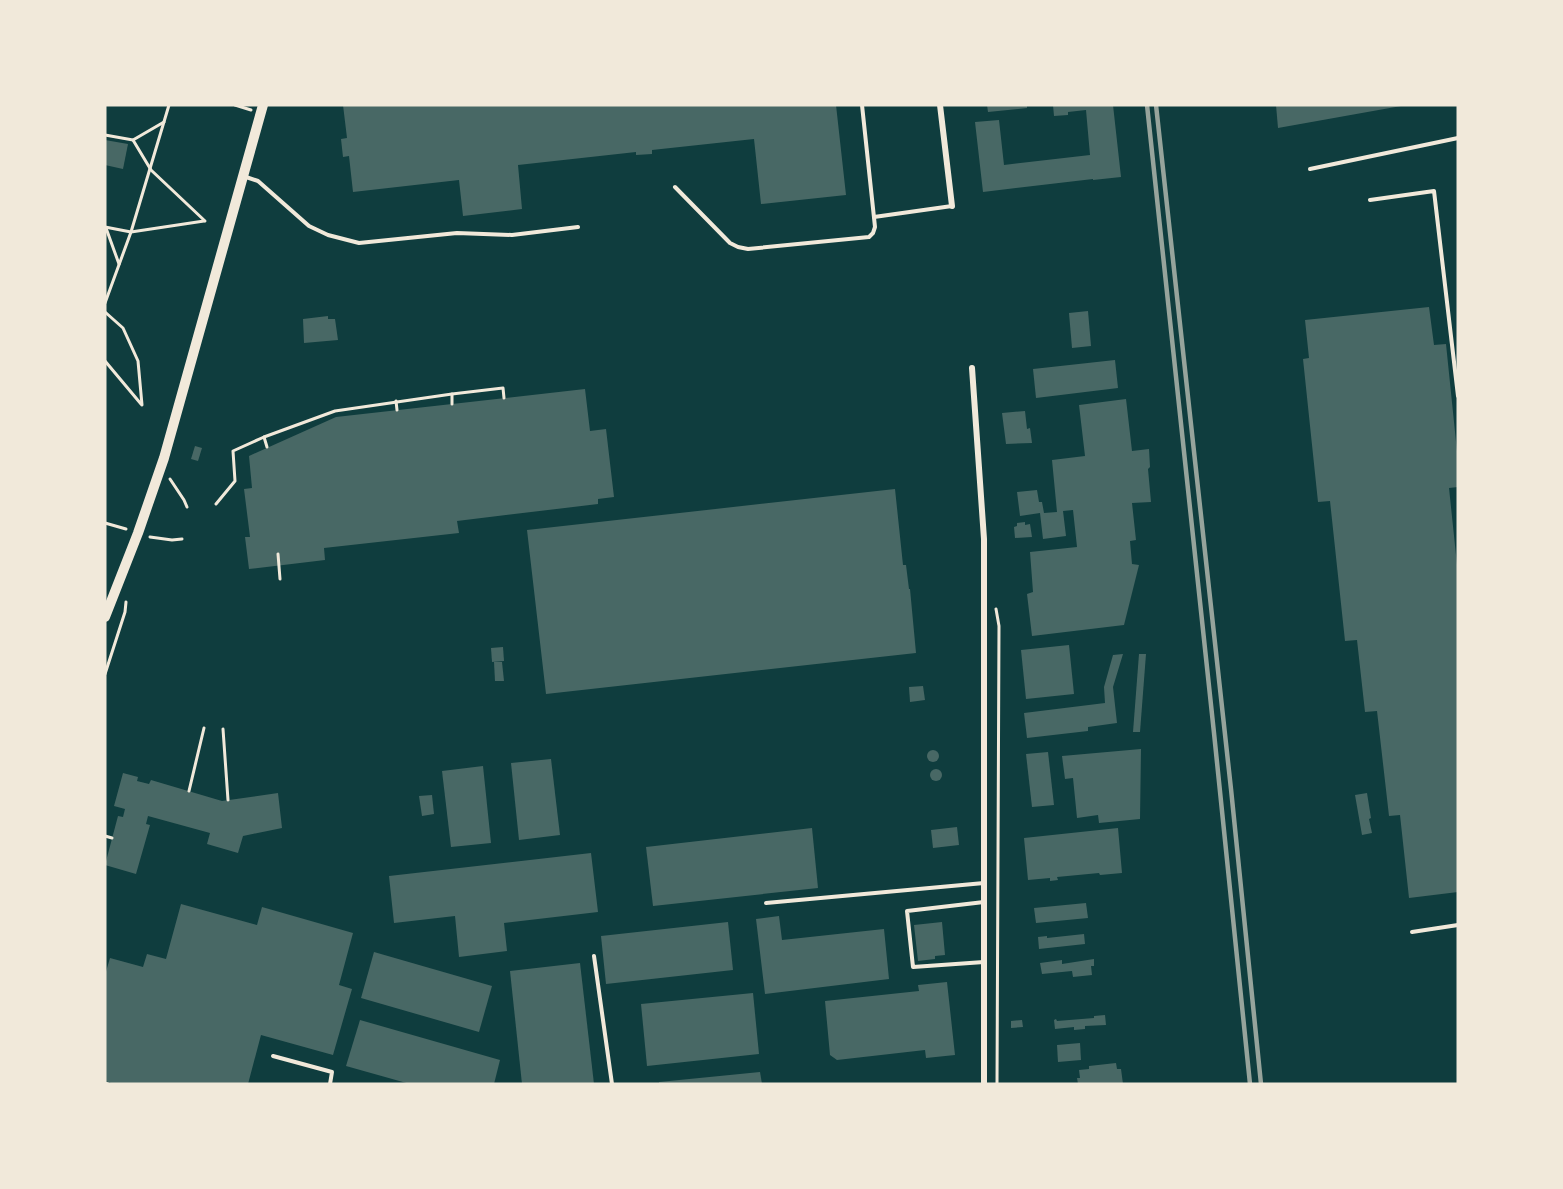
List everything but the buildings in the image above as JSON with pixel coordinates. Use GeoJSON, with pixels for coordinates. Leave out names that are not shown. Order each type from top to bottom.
{"type":"FeatureCollection","features":[{"type":"Feature","properties":{"kind":"street"},"geometry":{"type":"LineString","coordinates":[[105,617],[164,458],[263,105]]}},
{"type":"Feature","properties":{"kind":"street"},"geometry":{"type":"LineString","coordinates":[[940,105],[952,206]]}},
{"type":"Feature","properties":{"kind":"street"},"geometry":{"type":"LineString","coordinates":[[972,368],[984,539],[984,1084]]}},
{"type":"Feature","properties":{"kind":"lane"},"geometry":{"type":"LineString","coordinates":[[675,187],[730,243],[738,248],[748,249],[869,237],[873,233],[874,217],[862,105]]}},
{"type":"Feature","properties":{"kind":"lane"},"geometry":{"type":"LineString","coordinates":[[1310,169],[1458,138]]}},
{"type":"Feature","properties":{"kind":"lane"},"geometry":{"type":"LineString","coordinates":[[243,176],[258,181],[309,226],[328,235],[359,243],[457,233],[512,235],[578,227]]}},
{"type":"Feature","properties":{"kind":"lane"},"geometry":{"type":"LineString","coordinates":[[1370,200],[1434,191],[1458,396]]}},
{"type":"Feature","properties":{"kind":"lane"},"geometry":{"type":"LineString","coordinates":[[874,217],[952,206]]}},
{"type":"Feature","properties":{"kind":"lane"},"geometry":{"type":"LineString","coordinates":[[766,903],[984,883]]}},
{"type":"Feature","properties":{"kind":"lane"},"geometry":{"type":"LineString","coordinates":[[984,902],[907,911],[913,967],[984,962]]}},
{"type":"Feature","properties":{"kind":"lane"},"geometry":{"type":"LineString","coordinates":[[1412,932],[1458,925]]}},
{"type":"Feature","properties":{"kind":"lane"},"geometry":{"type":"LineString","coordinates":[[594,956],[612,1084]]}},
{"type":"Feature","properties":{"kind":"lane"},"geometry":{"type":"LineString","coordinates":[[273,1056],[332,1072],[330,1084]]}},
{"type":"Feature","properties":{"kind":"path"},"geometry":{"type":"LineString","coordinates":[[105,303],[131,232],[169,105]]}},
{"type":"Feature","properties":{"kind":"path"},"geometry":{"type":"LineString","coordinates":[[105,135],[133,140],[164,122]]}},
{"type":"Feature","properties":{"kind":"path"},"geometry":{"type":"LineString","coordinates":[[105,227],[131,232],[205,221],[151,170],[133,140]]}},
{"type":"Feature","properties":{"kind":"path"},"geometry":{"type":"LineString","coordinates":[[105,227],[119,264]]}},
{"type":"Feature","properties":{"kind":"path"},"geometry":{"type":"LineString","coordinates":[[105,312],[123,328],[138,361],[142,405],[105,361]]}},
{"type":"Feature","properties":{"kind":"path"},"geometry":{"type":"LineString","coordinates":[[216,504],[235,481],[233,451],[264,437],[335,411],[503,388],[504,398]]}},
{"type":"Feature","properties":{"kind":"path"},"geometry":{"type":"LineString","coordinates":[[452,394],[452,404]]}},
{"type":"Feature","properties":{"kind":"path"},"geometry":{"type":"LineString","coordinates":[[396,402],[397,410]]}},
{"type":"Feature","properties":{"kind":"path"},"geometry":{"type":"LineString","coordinates":[[335,411],[336,417]]}},
{"type":"Feature","properties":{"kind":"path"},"geometry":{"type":"LineString","coordinates":[[264,437],[267,447]]}},
{"type":"Feature","properties":{"kind":"path"},"geometry":{"type":"LineString","coordinates":[[164,458],[168,477],[187,507]]}},
{"type":"Feature","properties":{"kind":"path"},"geometry":{"type":"LineString","coordinates":[[105,523],[149,537],[182,539]]}},
{"type":"Feature","properties":{"kind":"path"},"geometry":{"type":"LineString","coordinates":[[278,554],[280,579]]}},
{"type":"Feature","properties":{"kind":"path"},"geometry":{"type":"LineString","coordinates":[[995,604],[999,626],[997,1084]]}},
{"type":"Feature","properties":{"kind":"path"},"geometry":{"type":"LineString","coordinates":[[189,791],[204,728]]}},
{"type":"Feature","properties":{"kind":"path"},"geometry":{"type":"LineString","coordinates":[[223,729],[228,800]]}},
{"type":"Feature","properties":{"kind":"path"},"geometry":{"type":"LineString","coordinates":[[105,836],[112,838]]}},
{"type":"Feature","properties":{"kind":"railway"},"geometry":{"type":"LineString","coordinates":[[1147,105],[1250,1084]]}},
{"type":"Feature","properties":{"kind":"railway"},"geometry":{"type":"LineString","coordinates":[[1156,105],[1261,1084]]}}]}
